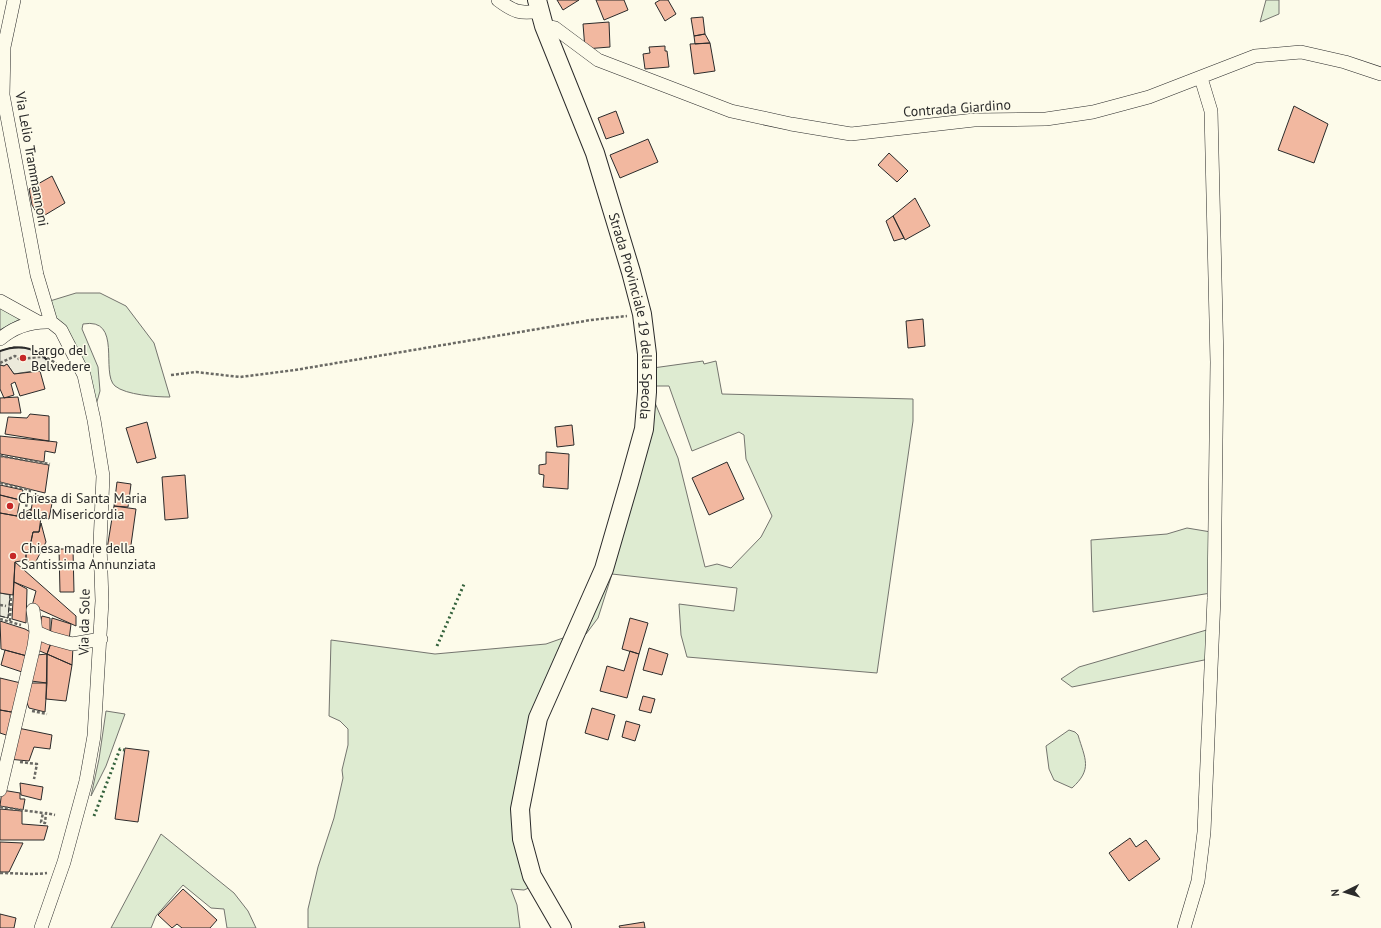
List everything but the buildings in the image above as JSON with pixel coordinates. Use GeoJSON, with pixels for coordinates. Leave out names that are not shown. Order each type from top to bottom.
{"type":"FeatureCollection","features":[{"type":"Feature","properties":{"kind":"main road","name":"Strada Provinciale 19 della Specola"},"geometry":{"type":"LineString","coordinates":[[540,12],[595,153],[642,314],[647,354],[647,392],[644,429],[604,569],[538,718],[520,809],[522,839],[532,876],[562,928]]}},
{"type":"Feature","properties":{"kind":"street","name":"Via Lelio Trammannoni"},"geometry":{"type":"LineString","coordinates":[[14,0],[4,47],[3,95],[37,275],[44,322]]}},
{"type":"Feature","properties":{"kind":"street"},"geometry":{"type":"LineString","coordinates":[[498,0],[510,9],[524,13],[540,12]]}},
{"type":"Feature","properties":{"kind":"street","name":"Contrada Giardino"},"geometry":{"type":"LineString","coordinates":[[540,12],[555,28],[598,60],[731,111],[791,124],[851,134],[974,120],[1046,119],[1093,112],[1149,97],[1255,56],[1301,52],[1345,62],[1381,74]]}},
{"type":"Feature","properties":{"kind":"street"},"geometry":{"type":"LineString","coordinates":[[1184,928],[1198,881],[1204,832],[1214,598],[1216,502],[1217,362],[1212,111],[1201,78]]}},
{"type":"Feature","properties":{"kind":"street"},"geometry":{"type":"LineString","coordinates":[[0,301],[44,322]]}},
{"type":"Feature","properties":{"kind":"street"},"geometry":{"type":"LineString","coordinates":[[0,339],[7,333],[30,322],[44,322]]}},
{"type":"Feature","properties":{"kind":"street","name":"Via da Sole"},"geometry":{"type":"LineString","coordinates":[[41,928],[61,871],[86,781],[94,736],[101,639],[100,544],[103,476],[94,420],[84,375],[61,330],[44,322]]}},
{"type":"Feature","properties":{"kind":"street"},"geometry":{"type":"LineString","coordinates":[[0,790],[36,632],[33,610]]}},
{"type":"Feature","properties":{"kind":"street"},"geometry":{"type":"LineString","coordinates":[[36,632],[50,638],[72,644],[101,639]]}},
{"type":"Feature","properties":{"kind":"path"},"geometry":{"type":"LineString","coordinates":[[171,375],[196,372],[240,377],[287,371],[590,320],[642,314]]}},
{"type":"Feature","properties":{"kind":"path"},"geometry":{"type":"LineString","coordinates":[[0,363],[15,356],[19,359],[45,356],[53,360],[60,367],[66,365],[65,359]]}},
{"type":"Feature","properties":{"kind":"path"},"geometry":{"type":"LineString","coordinates":[[0,456],[50,464]]}},
{"type":"Feature","properties":{"kind":"path"},"geometry":{"type":"LineString","coordinates":[[0,483],[30,490],[26,508]]}},
{"type":"Feature","properties":{"kind":"path"},"geometry":{"type":"LineString","coordinates":[[0,619],[10,622],[11,596]]}},
{"type":"Feature","properties":{"kind":"path"},"geometry":{"type":"LineString","coordinates":[[0,605],[6,606]]}},
{"type":"Feature","properties":{"kind":"path"},"geometry":{"type":"LineString","coordinates":[[7,760],[37,764],[34,779]]}},
{"type":"Feature","properties":{"kind":"path"},"geometry":{"type":"LineString","coordinates":[[0,806],[43,813],[41,822],[45,823],[46,813],[55,815]]}},
{"type":"Feature","properties":{"kind":"path"},"geometry":{"type":"LineString","coordinates":[[0,873],[24,873],[32,875],[61,871]]}},
{"type":"Feature","properties":{"kind":"green space"},"geometry":{"type":"Polygon","coordinates":[[[1266,0],[1279,0],[1279,14],[1260,22],[1266,0]]]}},
{"type":"Feature","properties":{"kind":"green space"},"geometry":{"type":"Polygon","coordinates":[[[76,293],[100,293],[126,306],[154,343],[170,397],[149,396],[126,392],[115,386],[111,379],[109,370],[107,337],[103,329],[95,324],[83,324],[82,329],[98,367],[100,391],[96,405],[55,318],[50,301],[76,293]]]}},
{"type":"Feature","properties":{"kind":"green space"},"geometry":{"type":"Polygon","coordinates":[[[0,306],[22,318],[0,330],[0,306]]]}},
{"type":"Feature","properties":{"kind":"green space"},"geometry":{"type":"Polygon","coordinates":[[[703,361],[704,364],[716,361],[722,394],[913,399],[913,421],[877,673],[687,657],[681,635],[679,604],[734,611],[737,588],[612,574],[598,618],[586,634],[583,626],[653,398],[678,458],[705,567],[717,564],[731,568],[761,537],[772,516],[746,459],[744,435],[739,432],[692,451],[669,386],[654,386],[653,368],[703,361]]]}},
{"type":"Feature","properties":{"kind":"green space"},"geometry":{"type":"Polygon","coordinates":[[[1187,528],[1211,532],[1211,593],[1093,612],[1091,540],[1167,534],[1187,528]]]}},
{"type":"Feature","properties":{"kind":"green space"},"geometry":{"type":"Polygon","coordinates":[[[1210,629],[1209,659],[1072,687],[1061,679],[1079,667],[1210,629]]]}},
{"type":"Feature","properties":{"kind":"green space"},"geometry":{"type":"Polygon","coordinates":[[[563,638],[567,645],[523,758],[531,887],[524,890],[511,889],[517,905],[520,928],[308,928],[308,909],[318,867],[334,818],[343,778],[342,770],[348,745],[348,729],[340,721],[329,716],[331,640],[435,654],[546,644],[563,638]]]}},
{"type":"Feature","properties":{"kind":"green space"},"geometry":{"type":"Polygon","coordinates":[[[106,711],[125,714],[106,766],[91,796],[99,759],[106,711]]]}},
{"type":"Feature","properties":{"kind":"green space"},"geometry":{"type":"Polygon","coordinates":[[[1069,730],[1078,735],[1086,763],[1083,775],[1072,788],[1054,780],[1049,769],[1046,746],[1069,730]]]}},
{"type":"Feature","properties":{"kind":"green space"},"geometry":{"type":"Polygon","coordinates":[[[161,834],[234,893],[248,911],[256,928],[227,928],[224,909],[211,908],[183,885],[156,916],[151,928],[111,928],[161,834]]]}},
{"type":"Feature","properties":{"kind":"shaded area","name":"Largo del Belvedere"},"geometry":{"type":"Polygon","coordinates":[[[13,347],[22,347],[41,353],[48,360],[52,368],[14,374],[7,364],[4,366],[0,365],[0,351],[13,347]]]}},
{"type":"Feature","properties":{"kind":"shaded area"},"geometry":{"type":"Polygon","coordinates":[[[0,593],[10,595],[8,618],[0,616],[0,593]]]}},
{"type":"Feature","properties":{"kind":"hedge"},"geometry":{"type":"LineString","coordinates":[[437,646],[465,582]]}},
{"type":"Feature","properties":{"kind":"hedge"},"geometry":{"type":"LineString","coordinates":[[94,816],[120,749],[124,750]]}},
{"type":"Feature","properties":{"kind":"fence"},"geometry":{"type":"LineString","coordinates":[[0,351],[13,347],[26,348]]}},
{"type":"Feature","properties":{"kind":"fence"},"geometry":{"type":"LineString","coordinates":[[0,616],[8,618],[10,595]]}},
{"type":"Feature","properties":{"kind":"wall"},"geometry":{"type":"LineString","coordinates":[[0,351],[15,348],[30,349],[48,361],[52,368]]}},
{"type":"Feature","properties":{"kind":"place","name":"Largo del Belvedere"},"geometry":{"type":"Point","coordinates":[23,358]}},
{"type":"Feature","properties":{"kind":"place","name":"Chiesa di Santa Maria della Misericordia"},"geometry":{"type":"Point","coordinates":[10,506]}},
{"type":"Feature","properties":{"kind":"place","name":"Chiesa madre della Santissima Annunziata"},"geometry":{"type":"Point","coordinates":[13,556]}}]}
